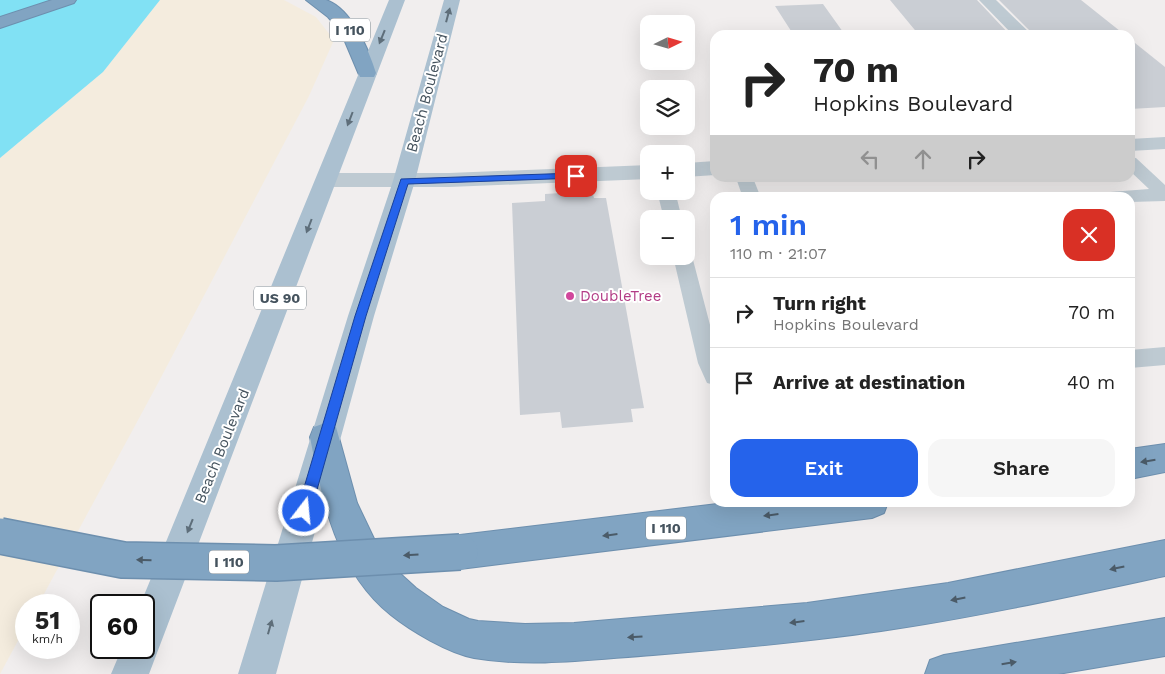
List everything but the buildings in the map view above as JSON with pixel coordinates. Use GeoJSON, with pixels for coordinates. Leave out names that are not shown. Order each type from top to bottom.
{"type":"FeatureCollection","features":[{"type":"Feature","properties":{"kind":"highway"},"geometry":{"type":"LineString","coordinates":[[0,23],[68,0]]}},
{"type":"Feature","properties":{"kind":"highway","name":"I 110"},"geometry":{"type":"LineString","coordinates":[[314,0],[336,13],[345,22],[358,43],[367,74]]}},
{"type":"Feature","properties":{"kind":"highway"},"geometry":{"type":"LineString","coordinates":[[325,437],[336,489],[350,530],[360,553],[375,575],[402,602],[434,622],[466,638],[512,643],[560,643],[741,629],[916,607],[1165,558]]}},
{"type":"Feature","properties":{"kind":"highway"},"geometry":{"type":"LineString","coordinates":[[1135,463],[1165,458]]}},
{"type":"Feature","properties":{"kind":"highway","name":"I 110"},"geometry":{"type":"LineString","coordinates":[[0,536],[123,560],[276,563],[460,552],[831,507]]}},
{"type":"Feature","properties":{"kind":"highway"},"geometry":{"type":"LineString","coordinates":[[944,674],[1165,637]]}},
{"type":"Feature","properties":{"kind":"main road","name":"Beach Boulevard"},"geometry":{"type":"LineString","coordinates":[[155,612],[397,0]]}},
{"type":"Feature","properties":{"kind":"main road","name":"Beach Boulevard"},"geometry":{"type":"LineString","coordinates":[[257,674],[325,437],[404,181],[452,0]]}},
{"type":"Feature","properties":{"kind":"main road"},"geometry":{"type":"LineString","coordinates":[[130,674],[136,659]]}},
{"type":"Feature","properties":{"kind":"street"},"geometry":{"type":"LineString","coordinates":[[987,0],[1018,30]]}},
{"type":"Feature","properties":{"kind":"street"},"geometry":{"type":"LineString","coordinates":[[1135,147],[1165,143]]}},
{"type":"Feature","properties":{"kind":"street"},"geometry":{"type":"LineString","coordinates":[[695,169],[710,168]]}},
{"type":"Feature","properties":{"kind":"street"},"geometry":{"type":"LineString","coordinates":[[326,180],[404,181],[640,172]]}},
{"type":"Feature","properties":{"kind":"lane"},"geometry":{"type":"LineString","coordinates":[[1135,154],[1164,195]]}},
{"type":"Feature","properties":{"kind":"lane"},"geometry":{"type":"LineString","coordinates":[[1135,197],[1164,195]]}},
{"type":"Feature","properties":{"kind":"lane"},"geometry":{"type":"LineString","coordinates":[[684,265],[710,365]]}},
{"type":"Feature","properties":{"kind":"lane"},"geometry":{"type":"LineString","coordinates":[[1135,359],[1165,356]]}},
{"type":"Feature","properties":{"kind":"sand"},"geometry":{"type":"Polygon","coordinates":[[[160,0],[284,0],[316,17],[334,40],[309,96],[157,385],[44,594],[15,594],[15,646],[0,674],[0,158],[103,72],[160,0]]]}},
{"type":"Feature","properties":{"kind":"water"},"geometry":{"type":"Polygon","coordinates":[[[0,0],[160,0],[103,72],[0,158],[0,0]]]}},
{"type":"Feature","properties":{"kind":"place","name":"DoubleTree"},"geometry":{"type":"Point","coordinates":[570,296]}},
{"type":"Feature","properties":{"kind":"route"},"geometry":{"type":"LineString","coordinates":[[304,511],[361,316],[404,181],[576,176]]}}]}
